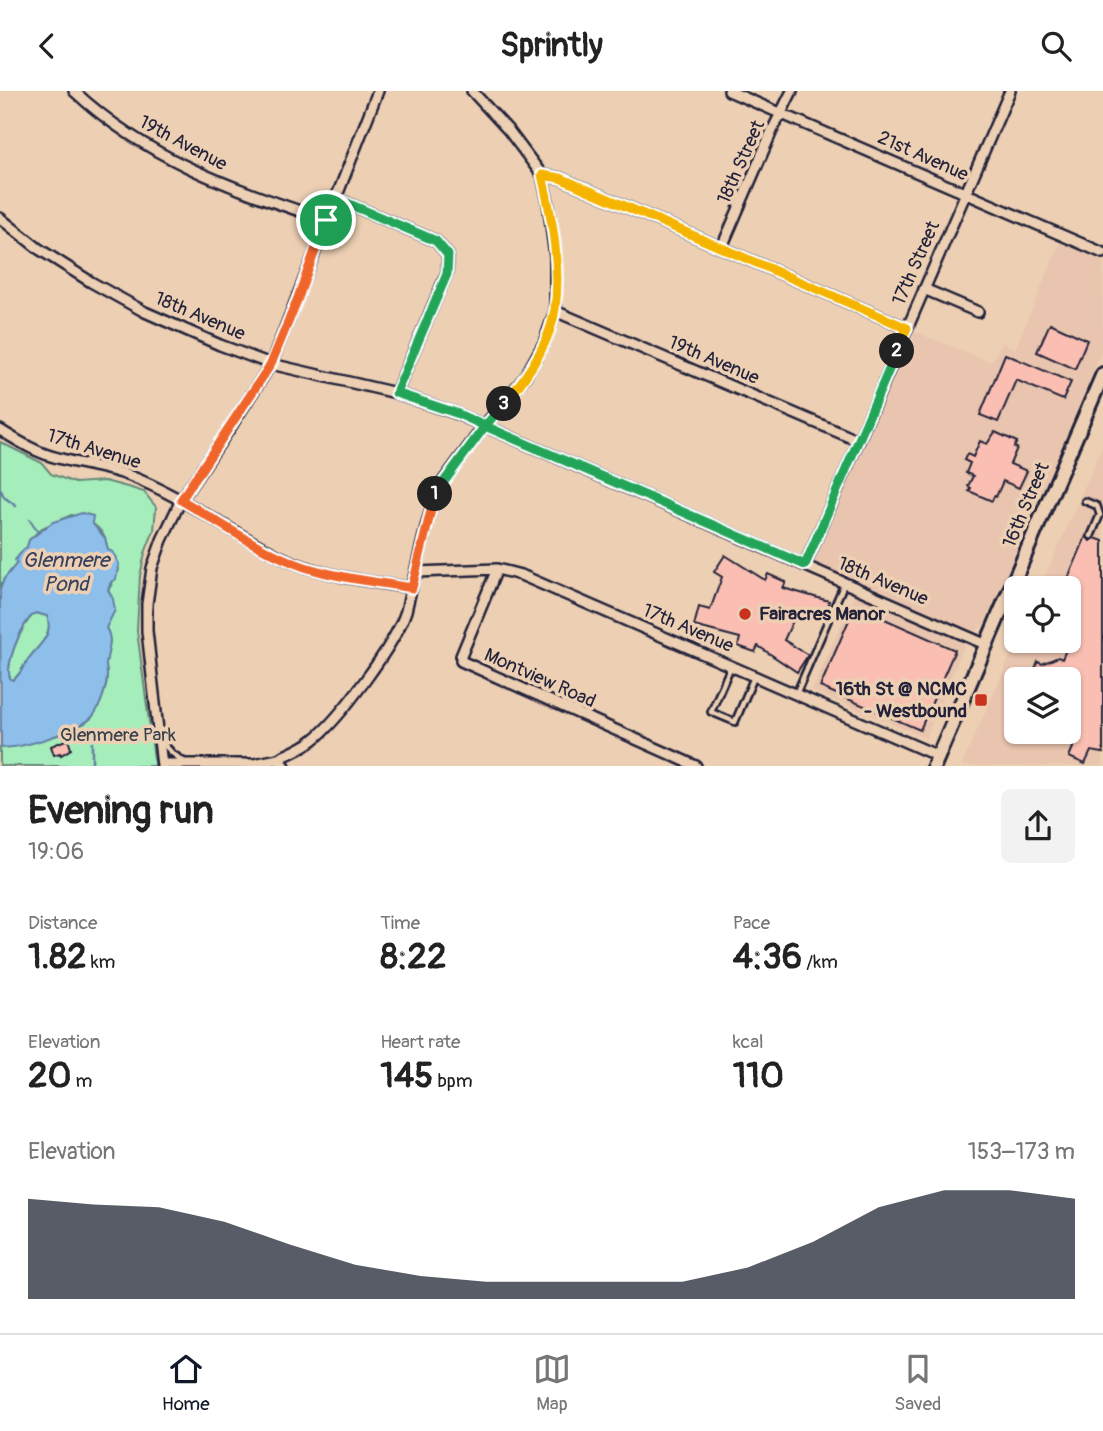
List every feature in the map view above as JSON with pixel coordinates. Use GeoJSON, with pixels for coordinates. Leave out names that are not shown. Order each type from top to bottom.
{"type":"FeatureCollection","features":[{"type":"Feature","properties":{"kind":"main road","name":"16th Street"},"geometry":{"type":"LineString","coordinates":[[936,761],[1100,392],[1103,374]]}},
{"type":"Feature","properties":{"kind":"street","name":"19th Avenue"},"geometry":{"type":"LineString","coordinates":[[74,91],[114,124],[176,162],[230,187],[326,220]]}},
{"type":"Feature","properties":{"kind":"street"},"geometry":{"type":"LineString","coordinates":[[378,91],[271,364],[181,500],[152,568],[147,604],[147,631],[162,765],[282,762],[310,742],[344,709],[403,619],[433,498],[485,426],[525,377],[544,343],[555,311],[555,257],[542,175],[509,131],[472,91]]}},
{"type":"Feature","properties":{"kind":"street","name":"21st Avenue"},"geometry":{"type":"LineString","coordinates":[[729,91],[1103,253]]}},
{"type":"Feature","properties":{"kind":"street","name":"18th Street"},"geometry":{"type":"LineString","coordinates":[[722,247],[792,91]]}},
{"type":"Feature","properties":{"kind":"street","name":"17th Street"},"geometry":{"type":"LineString","coordinates":[[805,565],[1010,91]]}},
{"type":"Feature","properties":{"kind":"street"},"geometry":{"type":"LineString","coordinates":[[542,175],[560,178],[907,328]]}},
{"type":"Feature","properties":{"kind":"street"},"geometry":{"type":"LineString","coordinates":[[335,198],[436,241],[448,255],[447,274],[396,393]]}},
{"type":"Feature","properties":{"kind":"street","name":"18th Avenue"},"geometry":{"type":"LineString","coordinates":[[0,219],[60,263],[145,312],[271,364],[396,393],[456,413],[986,645]]}},
{"type":"Feature","properties":{"kind":"street"},"geometry":{"type":"LineString","coordinates":[[924,289],[978,312]]}},
{"type":"Feature","properties":{"kind":"street","name":"19th Avenue"},"geometry":{"type":"LineString","coordinates":[[555,311],[859,441]]}},
{"type":"Feature","properties":{"kind":"street","name":"17th Avenue"},"geometry":{"type":"LineString","coordinates":[[0,430],[55,458],[128,475],[181,500],[278,556],[306,567],[339,576],[412,588]]}},
{"type":"Feature","properties":{"kind":"street","name":"17th Avenue"},"geometry":{"type":"LineString","coordinates":[[416,572],[497,569],[521,575],[796,694],[936,761]]}},
{"type":"Feature","properties":{"kind":"street","name":"Montview Road"},"geometry":{"type":"LineString","coordinates":[[497,569],[461,661],[696,766]]}},
{"type":"Feature","properties":{"kind":"lane"},"geometry":{"type":"LineString","coordinates":[[1085,501],[1097,506],[1100,515],[1091,536]]}},
{"type":"Feature","properties":{"kind":"lane"},"geometry":{"type":"LineString","coordinates":[[796,694],[844,583]]}},
{"type":"Feature","properties":{"kind":"lane"},"geometry":{"type":"LineString","coordinates":[[731,666],[711,712],[735,722],[755,676]]}},
{"type":"Feature","properties":{"kind":"lane"},"geometry":{"type":"LineString","coordinates":[[159,738],[172,753],[187,763]]}},
{"type":"Feature","properties":{"kind":"shaded area"},"geometry":{"type":"Polygon","coordinates":[[[1060,243],[1103,261],[1103,349],[983,626],[975,631],[814,563],[915,332],[991,362],[1002,343],[1015,349],[1060,243]]]}},
{"type":"Feature","properties":{"kind":"shaded area"},"geometry":{"type":"Polygon","coordinates":[[[1103,445],[1103,766],[961,766],[1004,670],[1004,744],[1081,744],[1081,667],[1005,667],[1012,653],[1081,653],[1081,576],[1045,576],[1103,445]]]}},
{"type":"Feature","properties":{"kind":"shaded area"},"geometry":{"type":"Polygon","coordinates":[[[855,594],[965,643],[926,738],[812,691],[855,594]]]}},
{"type":"Feature","properties":{"kind":"green space","name":"Glenmere Park"},"geometry":{"type":"Polygon","coordinates":[[[0,442],[42,463],[51,474],[75,483],[105,481],[144,492],[156,507],[154,530],[140,576],[137,631],[155,766],[0,766],[0,747],[34,742],[63,733],[86,722],[95,713],[107,680],[106,660],[110,642],[106,628],[111,606],[108,591],[119,570],[116,556],[108,551],[100,530],[71,515],[42,528],[29,540],[27,548],[4,579],[0,590],[0,442]]]}},
{"type":"Feature","properties":{"kind":"green space"},"geometry":{"type":"Polygon","coordinates":[[[36,613],[47,616],[47,635],[13,680],[9,670],[14,648],[24,626],[36,613]]]}},
{"type":"Feature","properties":{"kind":"water","name":"Glenmere Pond"},"geometry":{"type":"Polygon","coordinates":[[[82,513],[93,516],[92,523],[105,538],[108,550],[113,552],[119,564],[116,579],[111,582],[108,590],[115,610],[106,628],[110,642],[106,685],[93,716],[76,727],[49,738],[1,747],[0,590],[29,540],[53,522],[82,513]],[[36,613],[24,626],[11,660],[9,670],[13,680],[47,635],[47,616],[36,613]]]}},
{"type":"Feature","properties":{"kind":"building"},"geometry":{"type":"Polygon","coordinates":[[[1050,323],[1087,340],[1075,369],[1037,352],[1050,323]]]}},
{"type":"Feature","properties":{"kind":"building"},"geometry":{"type":"Polygon","coordinates":[[[1005,354],[1071,382],[1063,400],[1016,380],[998,422],[980,415],[1005,354]]]}},
{"type":"Feature","properties":{"kind":"building"},"geometry":{"type":"Polygon","coordinates":[[[995,432],[1017,442],[1010,464],[1027,471],[1019,488],[1003,481],[992,501],[969,491],[971,488],[968,486],[973,476],[966,473],[970,463],[964,460],[967,454],[973,457],[980,441],[987,444],[995,432]]]}},
{"type":"Feature","properties":{"kind":"building"},"geometry":{"type":"Polygon","coordinates":[[[1086,536],[1090,541],[1095,538],[1103,541],[1103,753],[1091,751],[1085,764],[1069,757],[1074,744],[1081,744],[1081,667],[1036,667],[1038,662],[1042,664],[1058,657],[1062,659],[1065,653],[1081,653],[1081,576],[1069,576],[1086,536]]]}},
{"type":"Feature","properties":{"kind":"building","name":"Fairacres Manor"},"geometry":{"type":"Polygon","coordinates":[[[725,555],[765,580],[768,574],[786,582],[783,588],[829,601],[823,619],[797,612],[784,640],[808,655],[797,672],[758,646],[755,652],[738,646],[740,638],[694,626],[699,607],[710,610],[722,577],[714,572],[725,555]]]}},
{"type":"Feature","properties":{"kind":"building"},"geometry":{"type":"Polygon","coordinates":[[[855,606],[955,650],[920,730],[820,687],[855,606]]]}},
{"type":"Feature","properties":{"kind":"building"},"geometry":{"type":"Polygon","coordinates":[[[68,739],[71,749],[61,755],[54,755],[51,746],[68,739]]]}},
{"type":"Feature","properties":{"kind":"waterway"},"geometry":{"type":"LineString","coordinates":[[0,488],[4,497],[16,506]]}},
{"type":"Feature","properties":{"kind":"waterway"},"geometry":{"type":"LineString","coordinates":[[30,520],[38,532]]}},
{"type":"Feature","properties":{"kind":"waterway"},"geometry":{"type":"LineString","coordinates":[[92,743],[92,766]]}},
{"type":"Feature","properties":{"kind":"place","name":"Fairacres Manor"},"geometry":{"type":"Point","coordinates":[745,614]}},
{"type":"Feature","properties":{"kind":"place","name":"16th St @ NCMC - Westbound"},"geometry":{"type":"Point","coordinates":[981,700]}},
{"type":"Feature","properties":{"kind":"route"},"geometry":{"type":"LineString","coordinates":[[326,220],[271,364],[181,500],[278,556],[339,576],[412,588],[433,498],[485,426],[805,565],[907,328],[560,178],[542,175],[555,257],[555,311],[538,356],[507,401],[485,426],[456,413],[396,393],[447,274],[448,255],[442,246],[412,230],[335,198],[326,220]]}}]}
